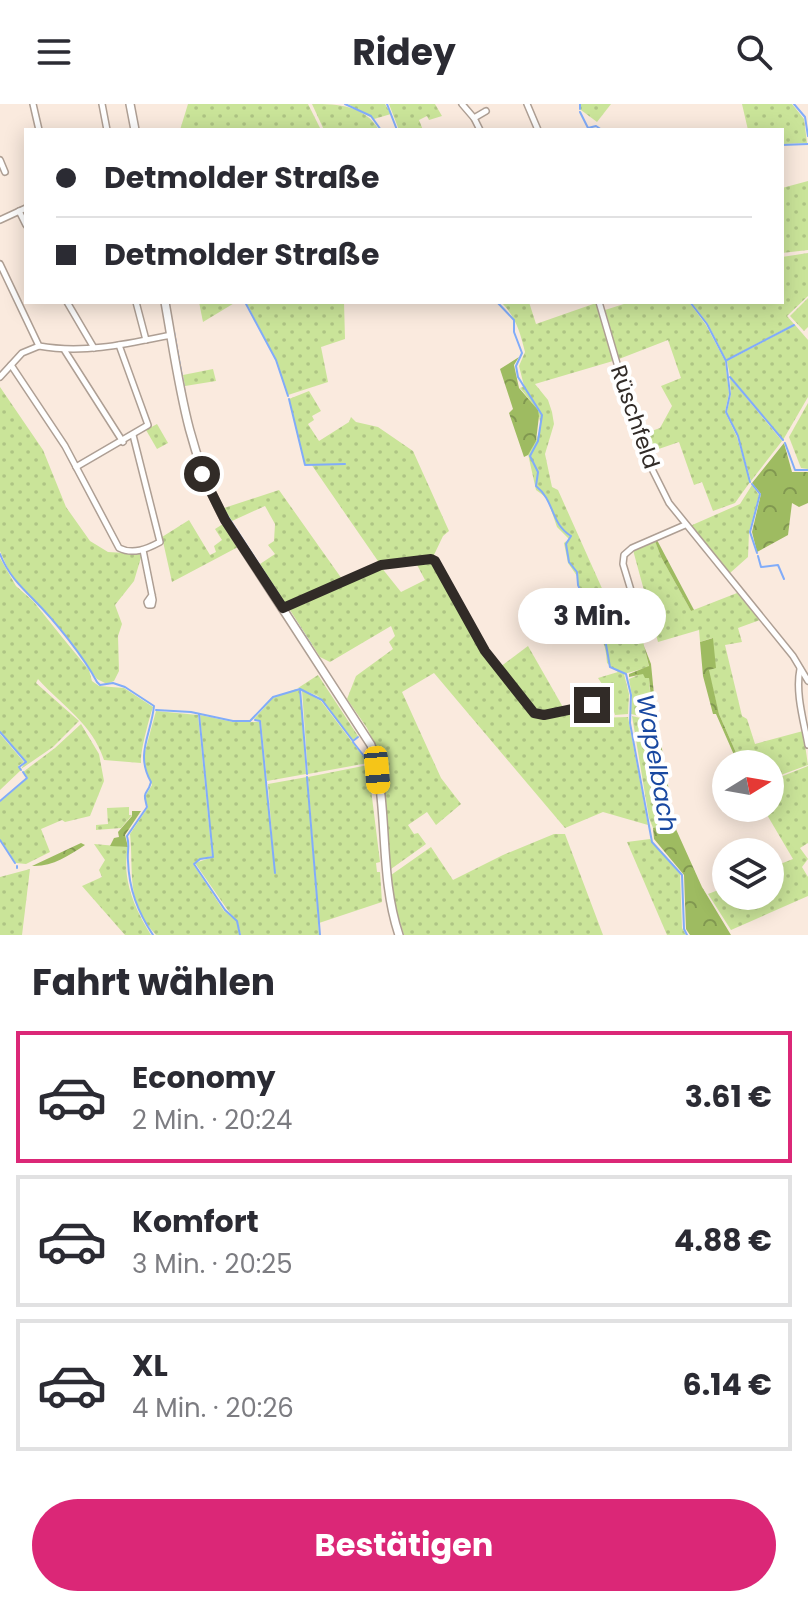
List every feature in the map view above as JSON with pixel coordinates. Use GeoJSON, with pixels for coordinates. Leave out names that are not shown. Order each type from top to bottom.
{"type":"FeatureCollection","features":[{"type":"Feature","properties":{"kind":"main road"},"geometry":{"type":"LineString","coordinates":[[130,104],[135,128]]}},
{"type":"Feature","properties":{"kind":"main road"},"geometry":{"type":"LineString","coordinates":[[165,304],[187,423],[202,474],[225,520],[371,745],[377,770],[389,899],[399,935]]}},
{"type":"Feature","properties":{"kind":"street"},"geometry":{"type":"LineString","coordinates":[[33,104],[39,128]]}},
{"type":"Feature","properties":{"kind":"street"},"geometry":{"type":"LineString","coordinates":[[102,104],[107,128]]}},
{"type":"Feature","properties":{"kind":"street"},"geometry":{"type":"LineString","coordinates":[[462,104],[479,128]]}},
{"type":"Feature","properties":{"kind":"street"},"geometry":{"type":"LineString","coordinates":[[527,104],[537,128]]}},
{"type":"Feature","properties":{"kind":"street"},"geometry":{"type":"LineString","coordinates":[[474,118],[486,111]]}},
{"type":"Feature","properties":{"kind":"street"},"geometry":{"type":"LineString","coordinates":[[0,160],[5,172]]}},
{"type":"Feature","properties":{"kind":"street"},"geometry":{"type":"LineString","coordinates":[[0,220],[24,209]]}},
{"type":"Feature","properties":{"kind":"street"},"geometry":{"type":"LineString","coordinates":[[19,211],[24,221]]}},
{"type":"Feature","properties":{"kind":"street"},"geometry":{"type":"LineString","coordinates":[[0,264],[39,346]]}},
{"type":"Feature","properties":{"kind":"street"},"geometry":{"type":"LineString","coordinates":[[68,304],[94,348]]}},
{"type":"Feature","properties":{"kind":"street"},"geometry":{"type":"LineString","coordinates":[[137,304],[146,340]]}},
{"type":"Feature","properties":{"kind":"street","name":"Rüschfeld"},"geometry":{"type":"LineString","coordinates":[[600,304],[642,449],[669,503],[790,653],[808,681]]}},
{"type":"Feature","properties":{"kind":"street"},"geometry":{"type":"LineString","coordinates":[[0,377],[22,353],[39,346],[65,351],[171,335]]}},
{"type":"Feature","properties":{"kind":"street"},"geometry":{"type":"LineString","coordinates":[[76,467],[123,442],[146,427],[148,422],[119,345]]}},
{"type":"Feature","properties":{"kind":"street"},"geometry":{"type":"LineString","coordinates":[[65,351],[123,442]]}},
{"type":"Feature","properties":{"kind":"street"},"geometry":{"type":"LineString","coordinates":[[11,365],[76,467],[119,548],[126,551],[143,550],[160,542],[133,435]]}},
{"type":"Feature","properties":{"kind":"street"},"geometry":{"type":"LineString","coordinates":[[636,607],[623,564],[624,555],[632,548],[685,525]]}},
{"type":"Feature","properties":{"kind":"street"},"geometry":{"type":"LineString","coordinates":[[143,550],[152,595]]}},
{"type":"Feature","properties":{"kind":"street"},"geometry":{"type":"LineString","coordinates":[[283,608],[381,565],[431,559],[435,561],[485,651],[534,713],[544,715],[592,705]]}},
{"type":"Feature","properties":{"kind":"street"},"geometry":{"type":"LineString","coordinates":[[800,669],[798,677],[808,745]]}},
{"type":"Feature","properties":{"kind":"green space"},"geometry":{"type":"Polygon","coordinates":[[[188,104],[308,104],[320,128],[181,128],[188,104]]]}},
{"type":"Feature","properties":{"kind":"green space"},"geometry":{"type":"Polygon","coordinates":[[[312,104],[350,108],[366,115],[378,128],[323,128],[312,104]]]}},
{"type":"Feature","properties":{"kind":"green space"},"geometry":{"type":"Polygon","coordinates":[[[348,104],[385,104],[391,114],[374,119],[348,104]]]}},
{"type":"Feature","properties":{"kind":"green space"},"geometry":{"type":"Polygon","coordinates":[[[389,104],[435,104],[442,116],[429,120],[427,116],[419,120],[422,128],[398,128],[389,104]]]}},
{"type":"Feature","properties":{"kind":"green space"},"geometry":{"type":"Polygon","coordinates":[[[581,104],[611,104],[597,122],[581,110],[581,104]]]}},
{"type":"Feature","properties":{"kind":"green space"},"geometry":{"type":"Polygon","coordinates":[[[742,104],[792,104],[804,119],[807,143],[784,144],[784,128],[748,128],[742,104]]]}},
{"type":"Feature","properties":{"kind":"green space"},"geometry":{"type":"Polygon","coordinates":[[[808,181],[808,250],[784,253],[784,187],[808,181]]]}},
{"type":"Feature","properties":{"kind":"green space"},"geometry":{"type":"Polygon","coordinates":[[[808,253],[808,296],[787,316],[794,324],[726,360],[708,324],[693,304],[784,304],[784,257],[808,253]]]}},
{"type":"Feature","properties":{"kind":"green space"},"geometry":{"type":"Polygon","coordinates":[[[808,298],[808,327],[804,331],[790,316],[808,298]]]}},
{"type":"Feature","properties":{"kind":"green space"},"geometry":{"type":"Polygon","coordinates":[[[199,304],[233,304],[203,322],[199,304]]]}},
{"type":"Feature","properties":{"kind":"green space"},"geometry":{"type":"Polygon","coordinates":[[[247,304],[344,304],[345,339],[321,347],[328,382],[288,395],[276,360],[247,304]]]}},
{"type":"Feature","properties":{"kind":"green space"},"geometry":{"type":"Polygon","coordinates":[[[503,304],[530,304],[536,324],[596,304],[613,361],[535,384],[548,400],[554,424],[545,454],[552,487],[558,490],[613,613],[635,607],[649,667],[624,674],[629,694],[628,714],[615,715],[608,693],[598,678],[618,672],[607,663],[602,640],[587,624],[577,576],[568,563],[564,543],[569,539],[557,527],[547,498],[536,490],[528,454],[538,434],[540,419],[520,388],[524,386],[519,366],[525,352],[510,313],[503,304]]]}},
{"type":"Feature","properties":{"kind":"green space"},"geometry":{"type":"Polygon","coordinates":[[[624,304],[690,304],[706,325],[725,361],[729,393],[725,412],[737,437],[750,482],[735,503],[713,511],[702,482],[694,485],[679,442],[647,453],[640,435],[660,428],[672,406],[661,386],[681,378],[668,340],[619,359],[605,310],[624,304]]]}},
{"type":"Feature","properties":{"kind":"green space"},"geometry":{"type":"Polygon","coordinates":[[[795,325],[808,340],[808,397],[783,440],[730,376],[727,361],[795,325]]]}},
{"type":"Feature","properties":{"kind":"green space"},"geometry":{"type":"Polygon","coordinates":[[[519,357],[514,365],[519,388],[538,410],[539,416],[536,441],[524,457],[509,413],[513,409],[500,369],[519,357]]]}},
{"type":"Feature","properties":{"kind":"green space"},"geometry":{"type":"Polygon","coordinates":[[[213,369],[216,381],[185,386],[183,375],[213,369]]]}},
{"type":"Feature","properties":{"kind":"green space"},"geometry":{"type":"Polygon","coordinates":[[[730,378],[782,441],[751,481],[738,436],[727,412],[731,394],[730,378]]]}},
{"type":"Feature","properties":{"kind":"green space"},"geometry":{"type":"Polygon","coordinates":[[[0,387],[43,450],[66,507],[90,541],[108,552],[142,554],[134,581],[115,605],[122,624],[118,636],[119,671],[114,681],[107,684],[97,679],[60,629],[18,583],[0,551],[0,387]]]}},
{"type":"Feature","properties":{"kind":"green space"},"geometry":{"type":"Polygon","coordinates":[[[309,391],[321,411],[312,416],[314,420],[308,424],[319,441],[349,422],[351,417],[356,422],[378,427],[413,451],[449,531],[443,536],[433,557],[380,564],[311,464],[305,464],[289,399],[309,391]]]}},
{"type":"Feature","properties":{"kind":"green space"},"geometry":{"type":"Polygon","coordinates":[[[808,403],[808,469],[801,468],[789,437],[808,403]]]}},
{"type":"Feature","properties":{"kind":"green space"},"geometry":{"type":"Polygon","coordinates":[[[157,424],[168,443],[157,449],[146,430],[157,424]]]}},
{"type":"Feature","properties":{"kind":"green space"},"geometry":{"type":"Polygon","coordinates":[[[784,443],[792,472],[808,472],[808,503],[799,507],[792,503],[788,535],[757,552],[752,532],[761,494],[752,483],[784,443]]]}},
{"type":"Feature","properties":{"kind":"green space"},"geometry":{"type":"Polygon","coordinates":[[[752,485],[759,495],[749,532],[748,557],[730,573],[690,526],[740,504],[752,485]]]}},
{"type":"Feature","properties":{"kind":"green space"},"geometry":{"type":"Polygon","coordinates":[[[279,490],[342,579],[285,603],[260,564],[275,554],[268,545],[274,541],[275,524],[265,506],[232,521],[224,508],[279,490]]]}},
{"type":"Feature","properties":{"kind":"green space"},"geometry":{"type":"Polygon","coordinates":[[[189,520],[210,555],[216,552],[214,546],[222,540],[215,529],[223,524],[238,547],[172,582],[162,537],[189,520]]]}},
{"type":"Feature","properties":{"kind":"green space"},"geometry":{"type":"Polygon","coordinates":[[[657,540],[694,610],[691,611],[661,557],[657,540]]]}},
{"type":"Feature","properties":{"kind":"green space"},"geometry":{"type":"Polygon","coordinates":[[[655,541],[691,611],[737,593],[760,620],[738,628],[742,642],[725,645],[742,716],[747,719],[755,744],[803,731],[808,765],[784,774],[784,750],[735,750],[719,714],[708,669],[712,638],[700,642],[699,630],[658,642],[633,550],[655,541]]]}},
{"type":"Feature","properties":{"kind":"green space"},"geometry":{"type":"Polygon","coordinates":[[[0,558],[16,586],[33,601],[89,670],[92,681],[99,686],[124,688],[153,707],[141,763],[104,760],[84,725],[38,679],[36,683],[79,721],[53,747],[21,769],[26,761],[0,731],[0,558]]]}},
{"type":"Feature","properties":{"kind":"green space"},"geometry":{"type":"Polygon","coordinates":[[[415,561],[434,563],[480,646],[533,714],[544,717],[569,712],[594,718],[628,717],[648,825],[603,812],[565,828],[434,673],[402,692],[441,778],[461,804],[436,825],[427,812],[408,825],[426,844],[391,869],[379,754],[367,728],[347,699],[356,676],[393,649],[389,642],[395,636],[391,626],[330,662],[320,657],[288,607],[381,567],[401,592],[425,580],[415,561]]]}},
{"type":"Feature","properties":{"kind":"green space"},"geometry":{"type":"Polygon","coordinates":[[[713,638],[716,668],[709,670],[719,714],[735,750],[732,750],[716,714],[713,714],[703,676],[700,642],[713,638]]]}},
{"type":"Feature","properties":{"kind":"green space"},"geometry":{"type":"Polygon","coordinates":[[[528,646],[564,709],[544,713],[536,711],[500,667],[528,646]]]}},
{"type":"Feature","properties":{"kind":"green space"},"geometry":{"type":"Polygon","coordinates":[[[644,646],[651,664],[656,715],[653,718],[649,678],[643,674],[629,677],[629,674],[649,666],[644,646]]]}},
{"type":"Feature","properties":{"kind":"green space"},"geometry":{"type":"Polygon","coordinates":[[[643,673],[649,678],[652,719],[631,714],[629,679],[643,673]]]}},
{"type":"Feature","properties":{"kind":"green space"},"geometry":{"type":"Polygon","coordinates":[[[318,675],[358,736],[353,740],[318,696],[298,688],[318,675]]]}},
{"type":"Feature","properties":{"kind":"green space"},"geometry":{"type":"Polygon","coordinates":[[[300,690],[306,774],[267,781],[261,721],[254,719],[273,698],[300,690]]]}},
{"type":"Feature","properties":{"kind":"green space"},"geometry":{"type":"Polygon","coordinates":[[[302,690],[321,701],[368,763],[308,774],[302,690]]]}},
{"type":"Feature","properties":{"kind":"green space"},"geometry":{"type":"Polygon","coordinates":[[[156,711],[198,715],[212,856],[199,859],[193,864],[224,911],[234,919],[195,863],[213,857],[200,715],[233,722],[260,722],[275,873],[268,784],[307,777],[319,935],[241,935],[237,920],[240,935],[156,935],[146,923],[135,899],[130,834],[148,807],[144,798],[152,785],[144,755],[156,711]]]}},
{"type":"Feature","properties":{"kind":"green space"},"geometry":{"type":"Polygon","coordinates":[[[632,716],[656,725],[672,824],[653,828],[649,818],[632,716]]]}},
{"type":"Feature","properties":{"kind":"green space"},"geometry":{"type":"Polygon","coordinates":[[[649,720],[658,725],[675,827],[712,904],[712,910],[716,910],[731,935],[690,935],[686,929],[684,875],[654,839],[653,828],[672,823],[656,725],[649,720]]]}},
{"type":"Feature","properties":{"kind":"green space"},"geometry":{"type":"Polygon","coordinates":[[[81,724],[99,754],[104,781],[90,816],[65,822],[62,820],[41,829],[50,852],[26,864],[16,863],[0,839],[0,802],[28,778],[23,772],[81,724]]]}},
{"type":"Feature","properties":{"kind":"green space"},"geometry":{"type":"Polygon","coordinates":[[[0,734],[24,762],[18,766],[21,770],[0,790],[0,734]]]}},
{"type":"Feature","properties":{"kind":"green space"},"geometry":{"type":"Polygon","coordinates":[[[368,765],[382,902],[319,923],[308,777],[368,765]]]}},
{"type":"Feature","properties":{"kind":"green space"},"geometry":{"type":"Polygon","coordinates":[[[808,766],[808,843],[800,848],[808,859],[802,867],[808,877],[808,896],[784,907],[784,863],[793,859],[784,838],[781,838],[771,822],[784,822],[784,775],[808,766]]]}},
{"type":"Feature","properties":{"kind":"green space"},"geometry":{"type":"Polygon","coordinates":[[[129,807],[129,815],[132,815],[121,828],[96,830],[96,825],[108,824],[107,808],[129,807]]]}},
{"type":"Feature","properties":{"kind":"green space"},"geometry":{"type":"Polygon","coordinates":[[[132,811],[141,811],[125,835],[128,847],[110,846],[114,838],[119,837],[118,832],[132,816],[132,811]]]}},
{"type":"Feature","properties":{"kind":"green space"},"geometry":{"type":"Polygon","coordinates":[[[554,834],[565,834],[603,935],[404,935],[394,903],[391,875],[431,847],[453,880],[554,834]]]}},
{"type":"Feature","properties":{"kind":"green space"},"geometry":{"type":"Polygon","coordinates":[[[650,839],[680,874],[682,928],[686,935],[667,935],[627,842],[650,839]]]}},
{"type":"Feature","properties":{"kind":"green space"},"geometry":{"type":"Polygon","coordinates":[[[81,843],[85,845],[60,860],[32,866],[81,843]]]}},
{"type":"Feature","properties":{"kind":"green space"},"geometry":{"type":"Polygon","coordinates":[[[94,844],[128,847],[128,882],[151,935],[125,935],[82,886],[102,877],[99,870],[105,860],[94,844]]]}},
{"type":"Feature","properties":{"kind":"green space"},"geometry":{"type":"Polygon","coordinates":[[[30,869],[22,935],[0,935],[0,877],[30,869]]]}},
{"type":"Feature","properties":{"kind":"green space"},"geometry":{"type":"Polygon","coordinates":[[[718,910],[776,910],[731,930],[718,910]]]}},
{"type":"Feature","properties":{"kind":"waterway"},"geometry":{"type":"LineString","coordinates":[[345,104],[371,116],[380,128]]}},
{"type":"Feature","properties":{"kind":"waterway","name":"Wapelbach"},"geometry":{"type":"LineString","coordinates":[[387,104],[396,128]]}},
{"type":"Feature","properties":{"kind":"waterway"},"geometry":{"type":"LineString","coordinates":[[580,104],[580,109]]}},
{"type":"Feature","properties":{"kind":"waterway"},"geometry":{"type":"LineString","coordinates":[[794,104],[805,117],[808,136]]}},
{"type":"Feature","properties":{"kind":"waterway"},"geometry":{"type":"LineString","coordinates":[[580,112],[588,128]]}},
{"type":"Feature","properties":{"kind":"waterway"},"geometry":{"type":"LineString","coordinates":[[588,128],[599,128]]}},
{"type":"Feature","properties":{"kind":"waterway"},"geometry":{"type":"LineString","coordinates":[[784,145],[808,144]]}},
{"type":"Feature","properties":{"kind":"waterway"},"geometry":{"type":"LineString","coordinates":[[246,304],[276,360],[288,396]]}},
{"type":"Feature","properties":{"kind":"waterway","name":"Wapelbach"},"geometry":{"type":"LineString","coordinates":[[499,304],[514,320],[514,332],[522,353],[516,366],[518,377],[542,415],[538,441],[530,456],[538,472],[536,486],[547,498],[559,525],[571,536],[566,544],[569,562],[577,572],[588,623],[605,639],[610,667],[626,674],[631,695],[630,723],[652,842],[682,875],[684,929],[687,935]]}},
{"type":"Feature","properties":{"kind":"waterway"},"geometry":{"type":"LineString","coordinates":[[692,304],[707,324],[726,361],[730,394],[726,412],[738,436],[750,482]]}},
{"type":"Feature","properties":{"kind":"waterway"},"geometry":{"type":"LineString","coordinates":[[727,360],[794,325]]}},
{"type":"Feature","properties":{"kind":"waterway"},"geometry":{"type":"LineString","coordinates":[[174,332],[185,394]]}},
{"type":"Feature","properties":{"kind":"waterway"},"geometry":{"type":"LineString","coordinates":[[730,377],[783,440]]}},
{"type":"Feature","properties":{"kind":"waterway"},"geometry":{"type":"LineString","coordinates":[[289,399],[305,465],[345,464]]}},
{"type":"Feature","properties":{"kind":"waterway"},"geometry":{"type":"LineString","coordinates":[[785,443],[795,470],[808,470]]}},
{"type":"Feature","properties":{"kind":"waterway"},"geometry":{"type":"LineString","coordinates":[[752,484],[760,494],[750,532],[757,553]]}},
{"type":"Feature","properties":{"kind":"waterway"},"geometry":{"type":"LineString","coordinates":[[223,509],[284,603]]}},
{"type":"Feature","properties":{"kind":"waterway"},"geometry":{"type":"LineString","coordinates":[[0,554],[14,579],[77,650],[100,685],[113,683],[125,687],[154,706],[144,753],[146,772],[151,782],[145,795],[147,807],[127,836],[132,891],[153,935]]}},
{"type":"Feature","properties":{"kind":"waterway"},"geometry":{"type":"LineString","coordinates":[[758,556],[761,567],[778,565],[784,579]]}},
{"type":"Feature","properties":{"kind":"waterway"},"geometry":{"type":"LineString","coordinates":[[287,609],[311,645]]}},
{"type":"Feature","properties":{"kind":"waterway"},"geometry":{"type":"LineString","coordinates":[[300,689],[322,700],[353,741],[358,737]]}},
{"type":"Feature","properties":{"kind":"waterway"},"geometry":{"type":"LineString","coordinates":[[156,710],[250,721],[273,697],[300,689],[307,774]]}},
{"type":"Feature","properties":{"kind":"waterway"},"geometry":{"type":"LineString","coordinates":[[199,714],[213,857],[200,859],[194,864],[225,910],[237,921],[240,935]]}},
{"type":"Feature","properties":{"kind":"waterway"},"geometry":{"type":"LineString","coordinates":[[255,720],[260,721],[275,873]]}},
{"type":"Feature","properties":{"kind":"waterway"},"geometry":{"type":"LineString","coordinates":[[0,732],[26,762],[19,767],[21,770]]}},
{"type":"Feature","properties":{"kind":"waterway"},"geometry":{"type":"LineString","coordinates":[[353,742],[367,760]]}},
{"type":"Feature","properties":{"kind":"waterway"},"geometry":{"type":"LineString","coordinates":[[0,801],[27,778],[23,772]]}},
{"type":"Feature","properties":{"kind":"waterway"},"geometry":{"type":"LineString","coordinates":[[307,777],[320,935]]}},
{"type":"Feature","properties":{"kind":"waterway"},"geometry":{"type":"LineString","coordinates":[[0,840],[15,863]]}},
{"type":"Feature","properties":{"kind":"route"},"geometry":{"type":"LineString","coordinates":[[202,474],[225,520],[283,608],[381,565],[431,559],[435,561],[485,651],[534,713],[544,715],[592,705]]}}]}
